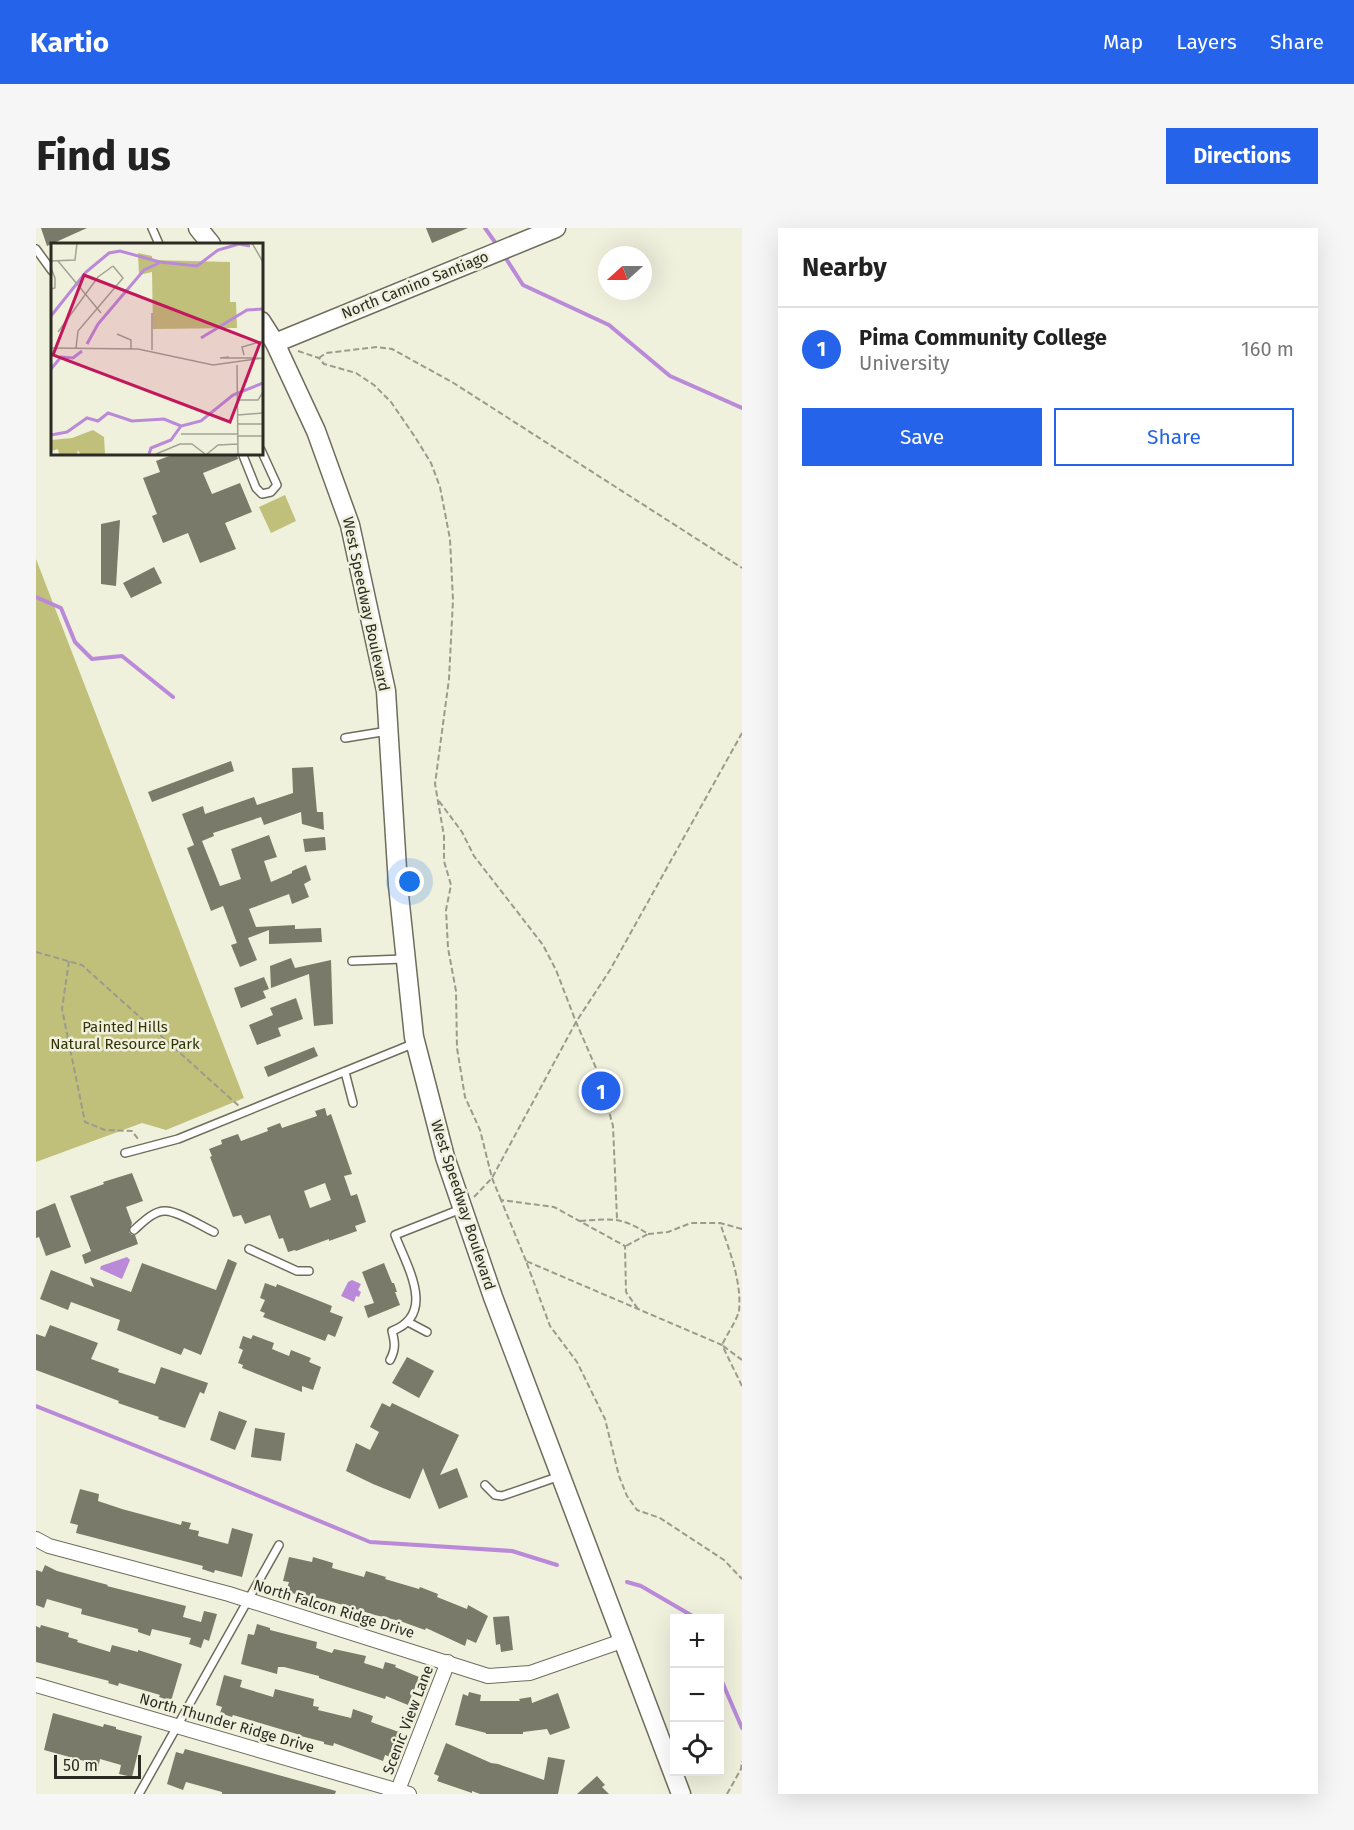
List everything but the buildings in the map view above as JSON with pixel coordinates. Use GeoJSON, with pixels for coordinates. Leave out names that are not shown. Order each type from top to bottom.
{"type":"FeatureCollection","features":[{"type":"Feature","properties":{"kind":"main road"},"geometry":{"type":"LineString","coordinates":[[198,228],[210,243]]}},
{"type":"Feature","properties":{"kind":"main road","name":"North Camino Santiago"},"geometry":{"type":"LineString","coordinates":[[275,343],[550,229]]}},
{"type":"Feature","properties":{"kind":"main road","name":"West Speedway Boulevard"},"geometry":{"type":"LineString","coordinates":[[262,323],[275,343],[316,431],[350,525],[386,691],[398,885],[415,1043],[445,1157],[493,1297],[681,1794]]}},
{"type":"Feature","properties":{"kind":"street","name":"North Falcon Ridge Drive"},"geometry":{"type":"LineString","coordinates":[[36,1539],[49,1546],[248,1600],[488,1676],[530,1673],[622,1641]]}},
{"type":"Feature","properties":{"kind":"street","name":"Scenic View Lane"},"geometry":{"type":"LineString","coordinates":[[404,1792],[448,1662]]}},
{"type":"Feature","properties":{"kind":"street","name":"North Thunder Ridge Drive"},"geometry":{"type":"LineString","coordinates":[[36,1685],[404,1792]]}},
{"type":"Feature","properties":{"kind":"lane"},"geometry":{"type":"LineString","coordinates":[[152,228],[159,243]]}},
{"type":"Feature","properties":{"kind":"lane"},"geometry":{"type":"LineString","coordinates":[[36,249],[51,270]]}},
{"type":"Feature","properties":{"kind":"lane"},"geometry":{"type":"LineString","coordinates":[[242,454],[256,488],[262,494],[271,492],[277,485],[262,452]]}},
{"type":"Feature","properties":{"kind":"lane"},"geometry":{"type":"LineString","coordinates":[[345,738],[388,731]]}},
{"type":"Feature","properties":{"kind":"lane"},"geometry":{"type":"LineString","coordinates":[[352,961],[405,959]]}},
{"type":"Feature","properties":{"kind":"lane"},"geometry":{"type":"LineString","coordinates":[[125,1153],[178,1139],[415,1043]]}},
{"type":"Feature","properties":{"kind":"lane"},"geometry":{"type":"LineString","coordinates":[[345,1071],[353,1103]]}},
{"type":"Feature","properties":{"kind":"lane"},"geometry":{"type":"LineString","coordinates":[[390,1360],[395,1351],[392,1331],[412,1318],[417,1292],[395,1235],[463,1209]]}},
{"type":"Feature","properties":{"kind":"lane"},"geometry":{"type":"LineString","coordinates":[[134,1230],[150,1216],[165,1211],[214,1232]]}},
{"type":"Feature","properties":{"kind":"lane"},"geometry":{"type":"LineString","coordinates":[[249,1249],[297,1271],[309,1271]]}},
{"type":"Feature","properties":{"kind":"lane"},"geometry":{"type":"LineString","coordinates":[[408,1322],[427,1332]]}},
{"type":"Feature","properties":{"kind":"lane"},"geometry":{"type":"LineString","coordinates":[[485,1485],[495,1495],[502,1496],[560,1476]]}},
{"type":"Feature","properties":{"kind":"lane"},"geometry":{"type":"LineString","coordinates":[[139,1794],[279,1545]]}},
{"type":"Feature","properties":{"kind":"path"},"geometry":{"type":"LineString","coordinates":[[320,358],[326,353],[377,347],[392,349],[462,389],[742,568]]}},
{"type":"Feature","properties":{"kind":"path"},"geometry":{"type":"LineString","coordinates":[[297,351],[320,358],[324,364],[356,373],[374,385],[391,402],[415,436],[431,463],[440,487],[450,539],[453,600],[449,680],[435,784],[444,836],[444,861],[451,885],[446,910],[448,948],[456,991],[457,1048],[465,1097],[480,1130],[492,1178],[550,1326],[577,1362],[605,1419],[619,1476],[627,1496],[637,1510],[660,1518],[724,1560],[742,1580]]}},
{"type":"Feature","properties":{"kind":"path"},"geometry":{"type":"LineString","coordinates":[[463,1209],[492,1178],[576,1022],[610,970],[742,733]]}},
{"type":"Feature","properties":{"kind":"path"},"geometry":{"type":"LineString","coordinates":[[438,799],[462,832],[474,856],[543,945],[556,970],[599,1075],[613,1126],[617,1219]]}},
{"type":"Feature","properties":{"kind":"path"},"geometry":{"type":"LineString","coordinates":[[36,952],[82,965],[246,1112]]}},
{"type":"Feature","properties":{"kind":"path"},"geometry":{"type":"LineString","coordinates":[[69,961],[62,1009],[85,1122],[105,1130],[132,1131],[143,1147]]}},
{"type":"Feature","properties":{"kind":"path"},"geometry":{"type":"LineString","coordinates":[[501,1200],[554,1207],[625,1246]]}},
{"type":"Feature","properties":{"kind":"path"},"geometry":{"type":"LineString","coordinates":[[580,1221],[617,1219],[635,1225],[648,1234]]}},
{"type":"Feature","properties":{"kind":"path"},"geometry":{"type":"LineString","coordinates":[[625,1246],[648,1234],[668,1232],[691,1223],[720,1223],[742,1229]]}},
{"type":"Feature","properties":{"kind":"path"},"geometry":{"type":"LineString","coordinates":[[720,1223],[738,1277],[740,1293],[739,1311],[722,1345]]}},
{"type":"Feature","properties":{"kind":"path"},"geometry":{"type":"LineString","coordinates":[[625,1246],[626,1292],[639,1309]]}},
{"type":"Feature","properties":{"kind":"path"},"geometry":{"type":"LineString","coordinates":[[526,1261],[722,1345],[742,1360]]}},
{"type":"Feature","properties":{"kind":"path"},"geometry":{"type":"LineString","coordinates":[[722,1345],[742,1386]]}},
{"type":"Feature","properties":{"kind":"path"},"geometry":{"type":"LineString","coordinates":[[727,1794],[741,1769],[742,1761]]}},
{"type":"Feature","properties":{"kind":"green space"},"geometry":{"type":"Polygon","coordinates":[[[285,495],[296,521],[271,533],[259,507],[285,495]]]}},
{"type":"Feature","properties":{"kind":"green space","name":"Painted Hills Natural Resource Park"},"geometry":{"type":"Polygon","coordinates":[[[36,559],[244,1098],[166,1130],[142,1123],[36,1162],[36,559]]]}},
{"type":"Feature","properties":{"kind":"shaded area"},"geometry":{"type":"Polygon","coordinates":[[[127,1257],[130,1260],[122,1279],[100,1269],[101,1266],[127,1257]]]}},
{"type":"Feature","properties":{"kind":"shaded area"},"geometry":{"type":"Polygon","coordinates":[[[352,1280],[361,1284],[358,1290],[361,1292],[359,1297],[356,1296],[354,1302],[341,1296],[348,1282],[352,1280]]]}},
{"type":"Feature","properties":{"kind":"waterway"},"geometry":{"type":"LineString","coordinates":[[485,228],[497,245]]}},
{"type":"Feature","properties":{"kind":"waterway"},"geometry":{"type":"LineString","coordinates":[[503,254],[523,285],[609,325],[670,376],[742,408]]}},
{"type":"Feature","properties":{"kind":"waterway"},"geometry":{"type":"LineString","coordinates":[[36,597],[61,608],[75,642],[92,659],[122,656],[173,697]]}},
{"type":"Feature","properties":{"kind":"waterway"},"geometry":{"type":"LineString","coordinates":[[36,1406],[370,1542],[512,1551],[557,1565]]}},
{"type":"Feature","properties":{"kind":"waterway"},"geometry":{"type":"LineString","coordinates":[[627,1582],[641,1586],[689,1614]]}},
{"type":"Feature","properties":{"kind":"waterway"},"geometry":{"type":"LineString","coordinates":[[724,1686],[742,1728]]}},
{"type":"Feature","properties":{"kind":"place","name":"Pima Community College"},"geometry":{"type":"Point","coordinates":[601,1091]}}]}
